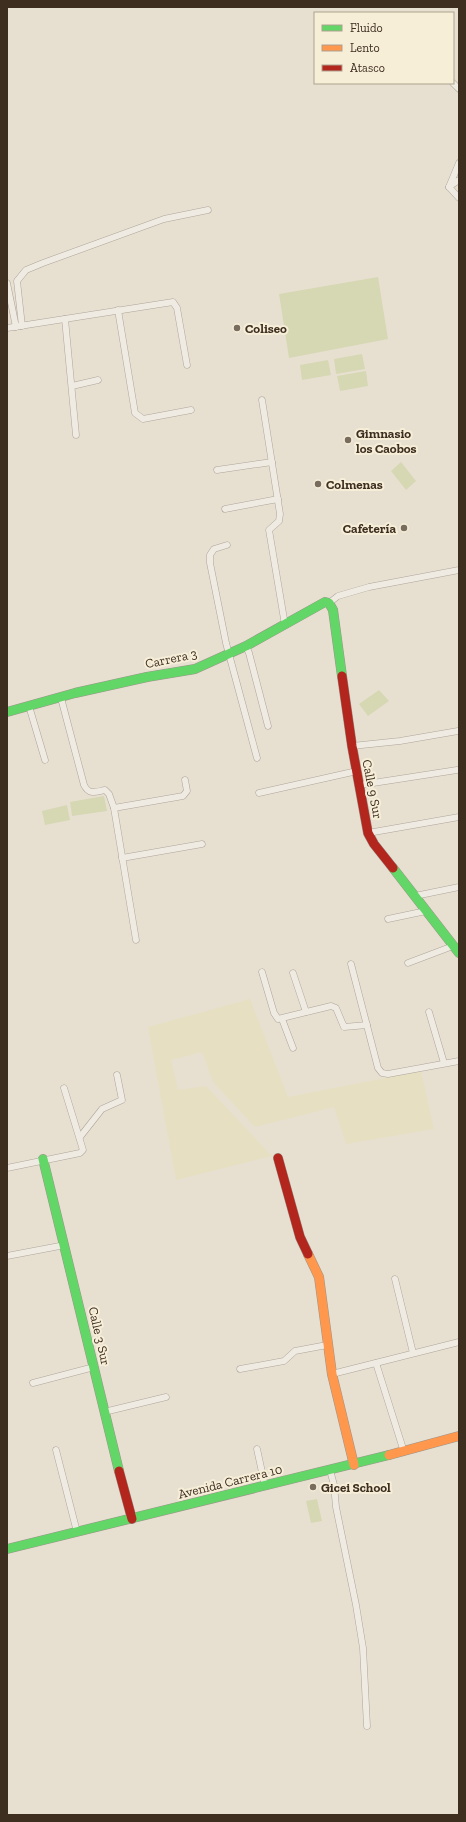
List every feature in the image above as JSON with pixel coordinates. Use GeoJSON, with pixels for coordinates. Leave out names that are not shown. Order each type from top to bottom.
{"type":"FeatureCollection","features":[{"type":"Feature","properties":{"kind":"street"},"geometry":{"type":"LineString","coordinates":[[449,187],[459,163]]}},
{"type":"Feature","properties":{"kind":"street"},"geometry":{"type":"LineString","coordinates":[[449,187],[459,180]]}},
{"type":"Feature","properties":{"kind":"street"},"geometry":{"type":"LineString","coordinates":[[449,187],[459,198]]}},
{"type":"Feature","properties":{"kind":"street"},"geometry":{"type":"LineString","coordinates":[[19,326],[17,281],[26,270],[164,219],[208,210]]}},
{"type":"Feature","properties":{"kind":"street"},"geometry":{"type":"LineString","coordinates":[[7,283],[19,326]]}},
{"type":"Feature","properties":{"kind":"street"},"geometry":{"type":"LineString","coordinates":[[7,328],[173,302],[178,308],[187,365]]}},
{"type":"Feature","properties":{"kind":"street"},"geometry":{"type":"LineString","coordinates":[[118,310],[135,413],[143,419],[191,410]]}},
{"type":"Feature","properties":{"kind":"street"},"geometry":{"type":"LineString","coordinates":[[65,319],[76,435]]}},
{"type":"Feature","properties":{"kind":"street"},"geometry":{"type":"LineString","coordinates":[[72,386],[98,380]]}},
{"type":"Feature","properties":{"kind":"street"},"geometry":{"type":"LineString","coordinates":[[262,400],[280,517],[279,521],[269,530],[286,625]]}},
{"type":"Feature","properties":{"kind":"street"},"geometry":{"type":"LineString","coordinates":[[217,470],[272,462]]}},
{"type":"Feature","properties":{"kind":"street"},"geometry":{"type":"LineString","coordinates":[[225,509],[278,499]]}},
{"type":"Feature","properties":{"kind":"street"},"geometry":{"type":"LineString","coordinates":[[227,545],[214,549],[210,558],[229,654],[257,758]]}},
{"type":"Feature","properties":{"kind":"street"},"geometry":{"type":"LineString","coordinates":[[329,603],[338,596],[369,587],[459,570]]}},
{"type":"Feature","properties":{"kind":"street","name":"Carrera 3"},"geometry":{"type":"LineString","coordinates":[[7,712],[75,693],[147,677],[195,669],[246,646],[325,602],[329,603]]}},
{"type":"Feature","properties":{"kind":"street","name":"Calle 9 Sur"},"geometry":{"type":"LineString","coordinates":[[329,603],[333,610],[352,746],[368,833],[374,844],[456,949]]}},
{"type":"Feature","properties":{"kind":"street"},"geometry":{"type":"LineString","coordinates":[[246,646],[268,726]]}},
{"type":"Feature","properties":{"kind":"street"},"geometry":{"type":"LineString","coordinates":[[61,698],[86,790],[91,793],[107,791],[114,808],[136,940]]}},
{"type":"Feature","properties":{"kind":"street"},"geometry":{"type":"LineString","coordinates":[[29,706],[45,760]]}},
{"type":"Feature","properties":{"kind":"street"},"geometry":{"type":"LineString","coordinates":[[352,746],[458,731]]}},
{"type":"Feature","properties":{"kind":"street"},"geometry":{"type":"LineString","coordinates":[[360,785],[457,770]]}},
{"type":"Feature","properties":{"kind":"street"},"geometry":{"type":"LineString","coordinates":[[259,793],[357,771]]}},
{"type":"Feature","properties":{"kind":"street"},"geometry":{"type":"LineString","coordinates":[[114,808],[183,796],[186,791],[185,780]]}},
{"type":"Feature","properties":{"kind":"street"},"geometry":{"type":"LineString","coordinates":[[368,833],[459,817]]}},
{"type":"Feature","properties":{"kind":"street"},"geometry":{"type":"LineString","coordinates":[[122,858],[202,844]]}},
{"type":"Feature","properties":{"kind":"street"},"geometry":{"type":"LineString","coordinates":[[415,896],[459,887]]}},
{"type":"Feature","properties":{"kind":"street"},"geometry":{"type":"LineString","coordinates":[[388,919],[426,910]]}},
{"type":"Feature","properties":{"kind":"street"},"geometry":{"type":"LineString","coordinates":[[408,963],[456,949]]}},
{"type":"Feature","properties":{"kind":"street"},"geometry":{"type":"LineString","coordinates":[[351,964],[378,1068],[382,1073],[388,1074],[459,1060]]}},
{"type":"Feature","properties":{"kind":"street"},"geometry":{"type":"LineString","coordinates":[[262,972],[274,1013],[278,1019],[334,1006],[344,1027],[367,1025]]}},
{"type":"Feature","properties":{"kind":"street"},"geometry":{"type":"LineString","coordinates":[[293,973],[306,1012]]}},
{"type":"Feature","properties":{"kind":"street"},"geometry":{"type":"LineString","coordinates":[[429,1012],[444,1064]]}},
{"type":"Feature","properties":{"kind":"street"},"geometry":{"type":"LineString","coordinates":[[282,1019],[293,1048]]}},
{"type":"Feature","properties":{"kind":"street"},"geometry":{"type":"LineString","coordinates":[[80,1137],[102,1109],[122,1100],[117,1075]]}},
{"type":"Feature","properties":{"kind":"street"},"geometry":{"type":"LineString","coordinates":[[7,1168],[43,1159],[80,1153],[83,1150],[64,1088]]}},
{"type":"Feature","properties":{"kind":"street"},"geometry":{"type":"LineString","coordinates":[[278,1158],[300,1237],[319,1277],[332,1374],[354,1465]]}},
{"type":"Feature","properties":{"kind":"street","name":"Calle 3 Sur"},"geometry":{"type":"LineString","coordinates":[[43,1159],[65,1245],[104,1412],[132,1519]]}},
{"type":"Feature","properties":{"kind":"street"},"geometry":{"type":"LineString","coordinates":[[7,1256],[65,1245]]}},
{"type":"Feature","properties":{"kind":"street"},"geometry":{"type":"LineString","coordinates":[[395,1279],[413,1353]]}},
{"type":"Feature","properties":{"kind":"street"},"geometry":{"type":"LineString","coordinates":[[332,1374],[459,1342]]}},
{"type":"Feature","properties":{"kind":"street"},"geometry":{"type":"LineString","coordinates":[[240,1369],[284,1361],[294,1351],[327,1345]]}},
{"type":"Feature","properties":{"kind":"street"},"geometry":{"type":"LineString","coordinates":[[376,1363],[404,1452]]}},
{"type":"Feature","properties":{"kind":"street"},"geometry":{"type":"LineString","coordinates":[[33,1383],[94,1367]]}},
{"type":"Feature","properties":{"kind":"street"},"geometry":{"type":"LineString","coordinates":[[104,1412],[166,1397]]}},
{"type":"Feature","properties":{"kind":"street","name":"Avenida Carrera 10"},"geometry":{"type":"LineString","coordinates":[[7,1549],[354,1465],[459,1436]]}},
{"type":"Feature","properties":{"kind":"street"},"geometry":{"type":"LineString","coordinates":[[257,1449],[265,1486]]}},
{"type":"Feature","properties":{"kind":"street"},"geometry":{"type":"LineString","coordinates":[[56,1450],[77,1532]]}},
{"type":"Feature","properties":{"kind":"street"},"geometry":{"type":"LineString","coordinates":[[330,1470],[334,1484],[336,1507],[356,1605],[363,1648],[367,1726]]}},
{"type":"Feature","properties":{"kind":"shaded area"},"geometry":{"type":"Polygon","coordinates":[[[250,999],[288,1097],[421,1071],[434,1129],[346,1144],[334,1107],[255,1127],[213,1082],[202,1052],[171,1060],[178,1090],[206,1086],[272,1156],[176,1180],[148,1027],[250,999]]]}},
{"type":"Feature","properties":{"kind":"green space"},"geometry":{"type":"Polygon","coordinates":[[[378,277],[388,339],[289,358],[279,294],[378,277]]]}},
{"type":"Feature","properties":{"kind":"green space"},"geometry":{"type":"Polygon","coordinates":[[[362,354],[365,369],[336,374],[334,359],[362,354]]]}},
{"type":"Feature","properties":{"kind":"green space"},"geometry":{"type":"Polygon","coordinates":[[[328,360],[331,375],[302,380],[300,365],[328,360]]]}},
{"type":"Feature","properties":{"kind":"green space"},"geometry":{"type":"Polygon","coordinates":[[[366,371],[368,386],[340,391],[337,376],[366,371]]]}},
{"type":"Feature","properties":{"kind":"green space"},"geometry":{"type":"Polygon","coordinates":[[[401,462],[416,481],[406,490],[391,471],[401,462]]]}},
{"type":"Feature","properties":{"kind":"green space"},"geometry":{"type":"Polygon","coordinates":[[[379,690],[389,701],[368,716],[359,704],[379,690]]]}},
{"type":"Feature","properties":{"kind":"green space"},"geometry":{"type":"Polygon","coordinates":[[[104,796],[107,811],[72,816],[70,802],[104,796]]]}},
{"type":"Feature","properties":{"kind":"green space"},"geometry":{"type":"Polygon","coordinates":[[[67,805],[70,820],[45,825],[42,811],[67,805]]]}},
{"type":"Feature","properties":{"kind":"green space"},"geometry":{"type":"Polygon","coordinates":[[[317,1499],[322,1521],[311,1523],[306,1501],[317,1499]]]}},
{"type":"Feature","properties":{"kind":"traffic: fast"},"geometry":{"type":"LineString","coordinates":[[7,712],[75,693],[147,677],[195,669],[246,646],[325,602],[329,603],[333,610],[342,676]]}},
{"type":"Feature","properties":{"kind":"traffic: fast"},"geometry":{"type":"LineString","coordinates":[[393,868],[459,953]]}},
{"type":"Feature","properties":{"kind":"traffic: fast"},"geometry":{"type":"LineString","coordinates":[[43,1159],[119,1471]]}},
{"type":"Feature","properties":{"kind":"traffic: fast"},"geometry":{"type":"LineString","coordinates":[[7,1549],[389,1455]]}},
{"type":"Feature","properties":{"kind":"traffic: slow"},"geometry":{"type":"LineString","coordinates":[[308,1254],[319,1277],[332,1374],[354,1465]]}},
{"type":"Feature","properties":{"kind":"traffic: slow"},"geometry":{"type":"LineString","coordinates":[[389,1455],[459,1436]]}},
{"type":"Feature","properties":{"kind":"traffic: jam"},"geometry":{"type":"LineString","coordinates":[[342,676],[352,746],[368,833],[374,844],[393,868]]}},
{"type":"Feature","properties":{"kind":"traffic: jam"},"geometry":{"type":"LineString","coordinates":[[278,1158],[300,1237],[308,1254]]}},
{"type":"Feature","properties":{"kind":"traffic: jam"},"geometry":{"type":"LineString","coordinates":[[119,1471],[132,1519]]}},
{"type":"Feature","properties":{"kind":"place","name":"Coliseo"},"geometry":{"type":"Point","coordinates":[237,328]}},
{"type":"Feature","properties":{"kind":"place","name":"Gimnasio los Caobos"},"geometry":{"type":"Point","coordinates":[348,440]}},
{"type":"Feature","properties":{"kind":"place","name":"Colmenas"},"geometry":{"type":"Point","coordinates":[318,484]}},
{"type":"Feature","properties":{"kind":"place","name":"Cafetería"},"geometry":{"type":"Point","coordinates":[404,528]}},
{"type":"Feature","properties":{"kind":"place","name":"Gicei School"},"geometry":{"type":"Point","coordinates":[313,1487]}}]}
